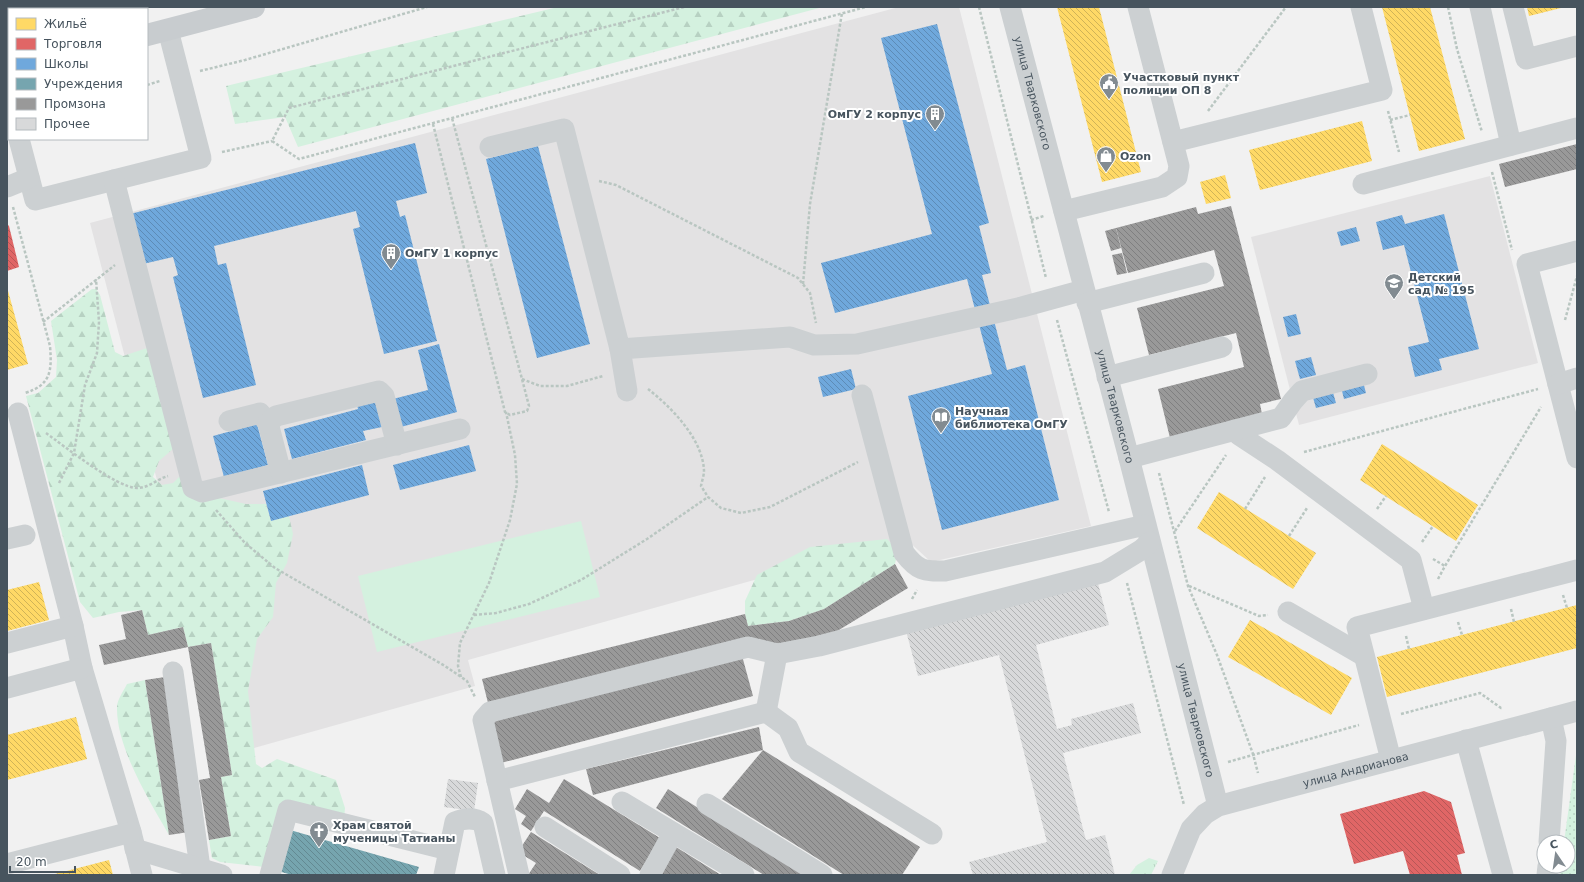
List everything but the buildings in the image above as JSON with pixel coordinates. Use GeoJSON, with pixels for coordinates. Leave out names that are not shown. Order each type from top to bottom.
{"type":"FeatureCollection","features":[{"type":"Feature","properties":{"kind":"main road"},"geometry":{"type":"LineString","coordinates":[[148,36],[254,7]]}},
{"type":"Feature","properties":{"kind":"street","name":"улица Тварковского"},"geometry":{"type":"LineString","coordinates":[[1010,7],[1129,458],[1218,806]]}},
{"type":"Feature","properties":{"kind":"street"},"geometry":{"type":"LineString","coordinates":[[1064,211],[1162,187],[1177,177],[1180,140],[1138,7]]}},
{"type":"Feature","properties":{"kind":"street"},"geometry":{"type":"LineString","coordinates":[[1180,140],[1382,90],[1361,7]]}},
{"type":"Feature","properties":{"kind":"street"},"geometry":{"type":"LineString","coordinates":[[1480,7],[1511,145]]}},
{"type":"Feature","properties":{"kind":"street"},"geometry":{"type":"LineString","coordinates":[[1513,7],[1526,59],[1577,46]]}},
{"type":"Feature","properties":{"kind":"street"},"geometry":{"type":"LineString","coordinates":[[19,140],[35,200],[201,158],[168,30]]}},
{"type":"Feature","properties":{"kind":"street"},"geometry":{"type":"LineString","coordinates":[[1363,184],[1577,128]]}},
{"type":"Feature","properties":{"kind":"street"},"geometry":{"type":"LineString","coordinates":[[490,147],[564,129],[577,175],[620,349],[626,390]]}},
{"type":"Feature","properties":{"kind":"street"},"geometry":{"type":"LineString","coordinates":[[8,187],[29,178]]}},
{"type":"Feature","properties":{"kind":"street"},"geometry":{"type":"LineString","coordinates":[[114,180],[197,487],[281,473],[460,429]]}},
{"type":"Feature","properties":{"kind":"street"},"geometry":{"type":"LineString","coordinates":[[1577,251],[1527,264],[1568,381],[1577,458]]}},
{"type":"Feature","properties":{"kind":"street"},"geometry":{"type":"LineString","coordinates":[[620,349],[790,337],[814,345],[857,344],[1052,299],[1086,297],[1204,273]]}},
{"type":"Feature","properties":{"kind":"street"},"geometry":{"type":"LineString","coordinates":[[1107,377],[1222,347]]}},
{"type":"Feature","properties":{"kind":"street"},"geometry":{"type":"LineString","coordinates":[[1129,458],[1237,433],[1281,418],[1293,400],[1302,391],[1367,374]]}},
{"type":"Feature","properties":{"kind":"street"},"geometry":{"type":"LineString","coordinates":[[268,423],[276,416],[379,391],[384,396],[397,445]]}},
{"type":"Feature","properties":{"kind":"street"},"geometry":{"type":"LineString","coordinates":[[862,395],[904,553],[913,565],[926,571],[945,571],[1148,533]]}},
{"type":"Feature","properties":{"kind":"street"},"geometry":{"type":"LineString","coordinates":[[20,404],[43,512],[73,626],[82,668],[142,875]]}},
{"type":"Feature","properties":{"kind":"street"},"geometry":{"type":"LineString","coordinates":[[229,421],[260,413],[268,423],[281,473]]}},
{"type":"Feature","properties":{"kind":"street"},"geometry":{"type":"LineString","coordinates":[[1237,433],[1277,460],[1411,560],[1424,609]]}},
{"type":"Feature","properties":{"kind":"street"},"geometry":{"type":"LineString","coordinates":[[520,875],[483,720],[490,712],[748,647],[777,654],[819,646],[1105,572],[1141,550],[1148,533]]}},
{"type":"Feature","properties":{"kind":"street"},"geometry":{"type":"LineString","coordinates":[[1391,760],[1356,627],[1577,570]]}},
{"type":"Feature","properties":{"kind":"street"},"geometry":{"type":"LineString","coordinates":[[1288,612],[1364,656]]}},
{"type":"Feature","properties":{"kind":"street"},"geometry":{"type":"LineString","coordinates":[[7,644],[73,626]]}},
{"type":"Feature","properties":{"kind":"street"},"geometry":{"type":"LineString","coordinates":[[766,712],[777,654]]}},
{"type":"Feature","properties":{"kind":"street"},"geometry":{"type":"LineString","coordinates":[[7,688],[82,668]]}},
{"type":"Feature","properties":{"kind":"street"},"geometry":{"type":"LineString","coordinates":[[173,672],[200,868]]}},
{"type":"Feature","properties":{"kind":"street","name":"улица Андрианова"},"geometry":{"type":"LineString","coordinates":[[1172,875],[1191,829],[1205,814],[1218,806],[1577,711]]}},
{"type":"Feature","properties":{"kind":"street"},"geometry":{"type":"LineString","coordinates":[[498,781],[766,712]]}},
{"type":"Feature","properties":{"kind":"street"},"geometry":{"type":"LineString","coordinates":[[766,712],[788,728],[799,752],[932,834]]}},
{"type":"Feature","properties":{"kind":"street"},"geometry":{"type":"LineString","coordinates":[[1550,834],[1556,741],[1551,718]]}},
{"type":"Feature","properties":{"kind":"street"},"geometry":{"type":"LineString","coordinates":[[1466,740],[1503,875]]}},
{"type":"Feature","properties":{"kind":"street"},"geometry":{"type":"LineString","coordinates":[[622,802],[744,875]]}},
{"type":"Feature","properties":{"kind":"street"},"geometry":{"type":"LineString","coordinates":[[707,804],[822,875]]}},
{"type":"Feature","properties":{"kind":"street"},"geometry":{"type":"LineString","coordinates":[[270,875],[288,810],[450,850]]}},
{"type":"Feature","properties":{"kind":"street"},"geometry":{"type":"LineString","coordinates":[[444,875],[455,822],[465,818],[477,819],[483,823],[495,875]]}},
{"type":"Feature","properties":{"kind":"street"},"geometry":{"type":"LineString","coordinates":[[545,827],[620,875]]}},
{"type":"Feature","properties":{"kind":"street"},"geometry":{"type":"LineString","coordinates":[[650,875],[673,833]]}},
{"type":"Feature","properties":{"kind":"street"},"geometry":{"type":"LineString","coordinates":[[7,864],[133,840],[200,868],[222,875]]}},
{"type":"Feature","properties":{"kind":"path"},"geometry":{"type":"LineString","coordinates":[[148,84],[245,60],[427,7]]}},
{"type":"Feature","properties":{"kind":"path"},"geometry":{"type":"LineString","coordinates":[[272,141],[289,108],[684,7]]}},
{"type":"Feature","properties":{"kind":"path"},"geometry":{"type":"LineString","coordinates":[[201,158],[224,151],[272,141],[299,159],[866,7]]}},
{"type":"Feature","properties":{"kind":"path"},"geometry":{"type":"LineString","coordinates":[[979,7],[1052,299]]}},
{"type":"Feature","properties":{"kind":"path"},"geometry":{"type":"LineString","coordinates":[[1180,140],[1286,7]]}},
{"type":"Feature","properties":{"kind":"path"},"geometry":{"type":"LineString","coordinates":[[1448,7],[1457,49],[1483,137]]}},
{"type":"Feature","properties":{"kind":"path"},"geometry":{"type":"LineString","coordinates":[[803,285],[810,204],[842,13]]}},
{"type":"Feature","properties":{"kind":"path"},"geometry":{"type":"LineString","coordinates":[[1382,90],[1400,157]]}},
{"type":"Feature","properties":{"kind":"path"},"geometry":{"type":"LineString","coordinates":[[1390,120],[1410,115]]}},
{"type":"Feature","properties":{"kind":"path"},"geometry":{"type":"LineString","coordinates":[[452,118],[529,406],[527,411],[510,415],[505,412]]}},
{"type":"Feature","properties":{"kind":"path"},"geometry":{"type":"LineString","coordinates":[[432,124],[516,458],[517,484],[510,520],[488,583],[460,643],[458,666],[461,677]]}},
{"type":"Feature","properties":{"kind":"path"},"geometry":{"type":"LineString","coordinates":[[577,175],[616,185],[798,278],[810,293],[818,336],[814,345]]}},
{"type":"Feature","properties":{"kind":"path"},"geometry":{"type":"LineString","coordinates":[[8,187],[50,346],[52,364],[49,375],[44,383],[20,404],[74,453],[111,479],[136,488],[151,485],[166,476],[180,477],[197,487],[245,543],[276,568],[445,666],[461,677],[467,682],[483,720]]}},
{"type":"Feature","properties":{"kind":"path"},"geometry":{"type":"LineString","coordinates":[[43,322],[132,251]]}},
{"type":"Feature","properties":{"kind":"path"},"geometry":{"type":"LineString","coordinates":[[43,512],[74,453],[85,385],[97,353],[99,322],[96,279]]}},
{"type":"Feature","properties":{"kind":"path"},"geometry":{"type":"LineString","coordinates":[[522,379],[540,386],[567,386],[604,375]]}},
{"type":"Feature","properties":{"kind":"path"},"geometry":{"type":"LineString","coordinates":[[1424,609],[1445,566],[1544,402],[1568,381]]}},
{"type":"Feature","properties":{"kind":"path"},"geometry":{"type":"LineString","coordinates":[[647,388],[675,413],[692,436],[701,455],[704,471],[701,486],[708,497],[721,508],[741,513],[770,508],[856,463],[877,454]]}},
{"type":"Feature","properties":{"kind":"path"},"geometry":{"type":"LineString","coordinates":[[1245,509],[1277,460],[1521,394]]}},
{"type":"Feature","properties":{"kind":"path"},"geometry":{"type":"LineString","coordinates":[[1174,531],[1237,433]]}},
{"type":"Feature","properties":{"kind":"path"},"geometry":{"type":"LineString","coordinates":[[1154,451],[1188,586],[1217,655],[1253,754],[1258,774]]}},
{"type":"Feature","properties":{"kind":"path"},"geometry":{"type":"LineString","coordinates":[[1289,536],[1318,490]]}},
{"type":"Feature","properties":{"kind":"path"},"geometry":{"type":"LineString","coordinates":[[474,615],[496,612],[529,604],[581,580],[647,539],[708,497]]}},
{"type":"Feature","properties":{"kind":"path"},"geometry":{"type":"LineString","coordinates":[[1188,586],[1259,616],[1288,612]]}},
{"type":"Feature","properties":{"kind":"shaded area"},"geometry":{"type":"Polygon","coordinates":[[[899,7],[959,7],[1091,526],[931,562],[905,538],[468,660],[475,686],[229,755],[211,643],[182,576],[90,223],[899,7]]]}},
{"type":"Feature","properties":{"kind":"shaded area","name":"Детский сад № 195"},"geometry":{"type":"Polygon","coordinates":[[[1490,176],[1538,363],[1299,425],[1251,237],[1490,176]]]}},
{"type":"Feature","properties":{"kind":"green space"},"geometry":{"type":"Polygon","coordinates":[[[558,7],[823,7],[298,147],[285,117],[235,124],[226,86],[558,7]]]}},
{"type":"Feature","properties":{"kind":"green space"},"geometry":{"type":"Polygon","coordinates":[[[92,289],[96,289],[100,295],[115,352],[123,356],[156,345],[174,448],[159,461],[153,477],[162,485],[173,483],[179,477],[187,478],[201,494],[246,504],[266,504],[271,521],[289,516],[293,534],[287,563],[276,583],[273,617],[257,639],[248,691],[256,764],[262,768],[277,759],[336,780],[345,808],[344,819],[283,803],[264,867],[220,862],[212,858],[209,840],[231,836],[221,777],[232,775],[211,643],[188,647],[183,627],[148,635],[142,610],[119,612],[93,618],[80,602],[26,396],[38,393],[56,377],[57,360],[51,321],[92,289]]]}},
{"type":"Feature","properties":{"kind":"green space"},"geometry":{"type":"Polygon","coordinates":[[[581,521],[600,597],[377,652],[358,576],[581,521]]]}},
{"type":"Feature","properties":{"kind":"green space"},"geometry":{"type":"Polygon","coordinates":[[[887,539],[895,550],[895,564],[824,609],[789,621],[748,626],[745,614],[745,601],[757,575],[810,547],[887,539]]]}},
{"type":"Feature","properties":{"kind":"green space"},"geometry":{"type":"Polygon","coordinates":[[[145,680],[169,835],[135,773],[122,739],[118,723],[117,704],[127,684],[145,680]]]}},
{"type":"Feature","properties":{"kind":"green space"},"geometry":{"type":"Polygon","coordinates":[[[1577,748],[1577,875],[1560,875],[1576,874],[1576,834],[1565,834],[1577,748]]]}},
{"type":"Feature","properties":{"kind":"green space"},"geometry":{"type":"Polygon","coordinates":[[[1149,858],[1158,861],[1151,875],[1129,875],[1137,865],[1149,858]]]}},
{"type":"Feature","properties":{"kind":"place","name":"Участковый пункт полиции ОП 8"},"geometry":{"type":"Point","coordinates":[1109,100]}},
{"type":"Feature","properties":{"kind":"place","name":"ОмГУ 2 корпус"},"geometry":{"type":"Point","coordinates":[935,131]}},
{"type":"Feature","properties":{"kind":"place","name":"Ozon"},"geometry":{"type":"Point","coordinates":[1106,173]}},
{"type":"Feature","properties":{"kind":"place","name":"ОмГУ 1 корпус"},"geometry":{"type":"Point","coordinates":[391,270]}},
{"type":"Feature","properties":{"kind":"place","name":"Детский сад № 195"},"geometry":{"type":"Point","coordinates":[1394,300]}},
{"type":"Feature","properties":{"kind":"place","name":"Научная библиотека ОмГУ"},"geometry":{"type":"Point","coordinates":[941,434]}},
{"type":"Feature","properties":{"kind":"place","name":"Храм святой мученицы Татианы"},"geometry":{"type":"Point","coordinates":[319,848]}}]}
